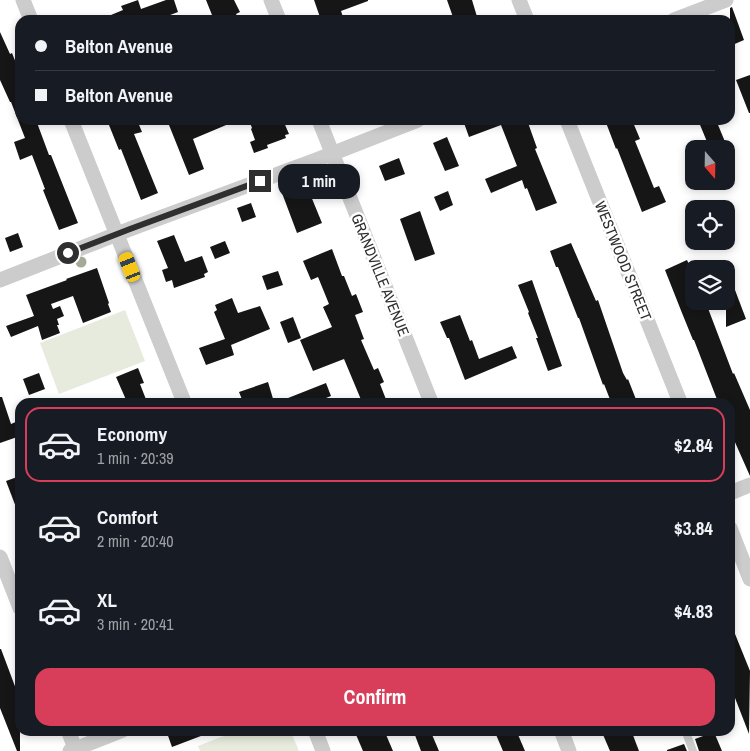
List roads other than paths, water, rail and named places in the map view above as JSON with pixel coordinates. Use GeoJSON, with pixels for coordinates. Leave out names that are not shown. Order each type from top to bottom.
{"type":"FeatureCollection","features":[{"type":"Feature","properties":{"kind":"street"},"geometry":{"type":"LineString","coordinates":[[24,0],[29,15]]}},
{"type":"Feature","properties":{"kind":"street"},"geometry":{"type":"LineString","coordinates":[[271,0],[277,15]]}},
{"type":"Feature","properties":{"kind":"street"},"geometry":{"type":"LineString","coordinates":[[519,0],[525,15]]}},
{"type":"Feature","properties":{"kind":"street"},"geometry":{"type":"LineString","coordinates":[[687,15],[726,0]]}},
{"type":"Feature","properties":{"kind":"street"},"geometry":{"type":"LineString","coordinates":[[73,125],[182,398]]}},
{"type":"Feature","properties":{"kind":"street","name":"GRANDVILLE AVENUE"},"geometry":{"type":"LineString","coordinates":[[321,125],[429,398]]}},
{"type":"Feature","properties":{"kind":"street"},"geometry":{"type":"LineString","coordinates":[[0,280],[116,234],[405,125]]}},
{"type":"Feature","properties":{"kind":"street","name":"WESTWOOD STREET"},"geometry":{"type":"LineString","coordinates":[[569,125],[678,398]]}},
{"type":"Feature","properties":{"kind":"street"},"geometry":{"type":"LineString","coordinates":[[735,491],[750,486]]}},
{"type":"Feature","properties":{"kind":"street"},"geometry":{"type":"LineString","coordinates":[[735,541],[750,579]]}},
{"type":"Feature","properties":{"kind":"street"},"geometry":{"type":"LineString","coordinates":[[0,557],[15,595]]}},
{"type":"Feature","properties":{"kind":"street"},"geometry":{"type":"LineString","coordinates":[[70,736],[74,750],[108,736]]}},
{"type":"Feature","properties":{"kind":"street"},"geometry":{"type":"LineString","coordinates":[[317,736],[323,751]]}},
{"type":"Feature","properties":{"kind":"street"},"geometry":{"type":"LineString","coordinates":[[563,736],[569,751]]}},
{"type":"Feature","properties":{"kind":"lane"},"geometry":{"type":"LineString","coordinates":[[687,736],[693,751]]}}]}
